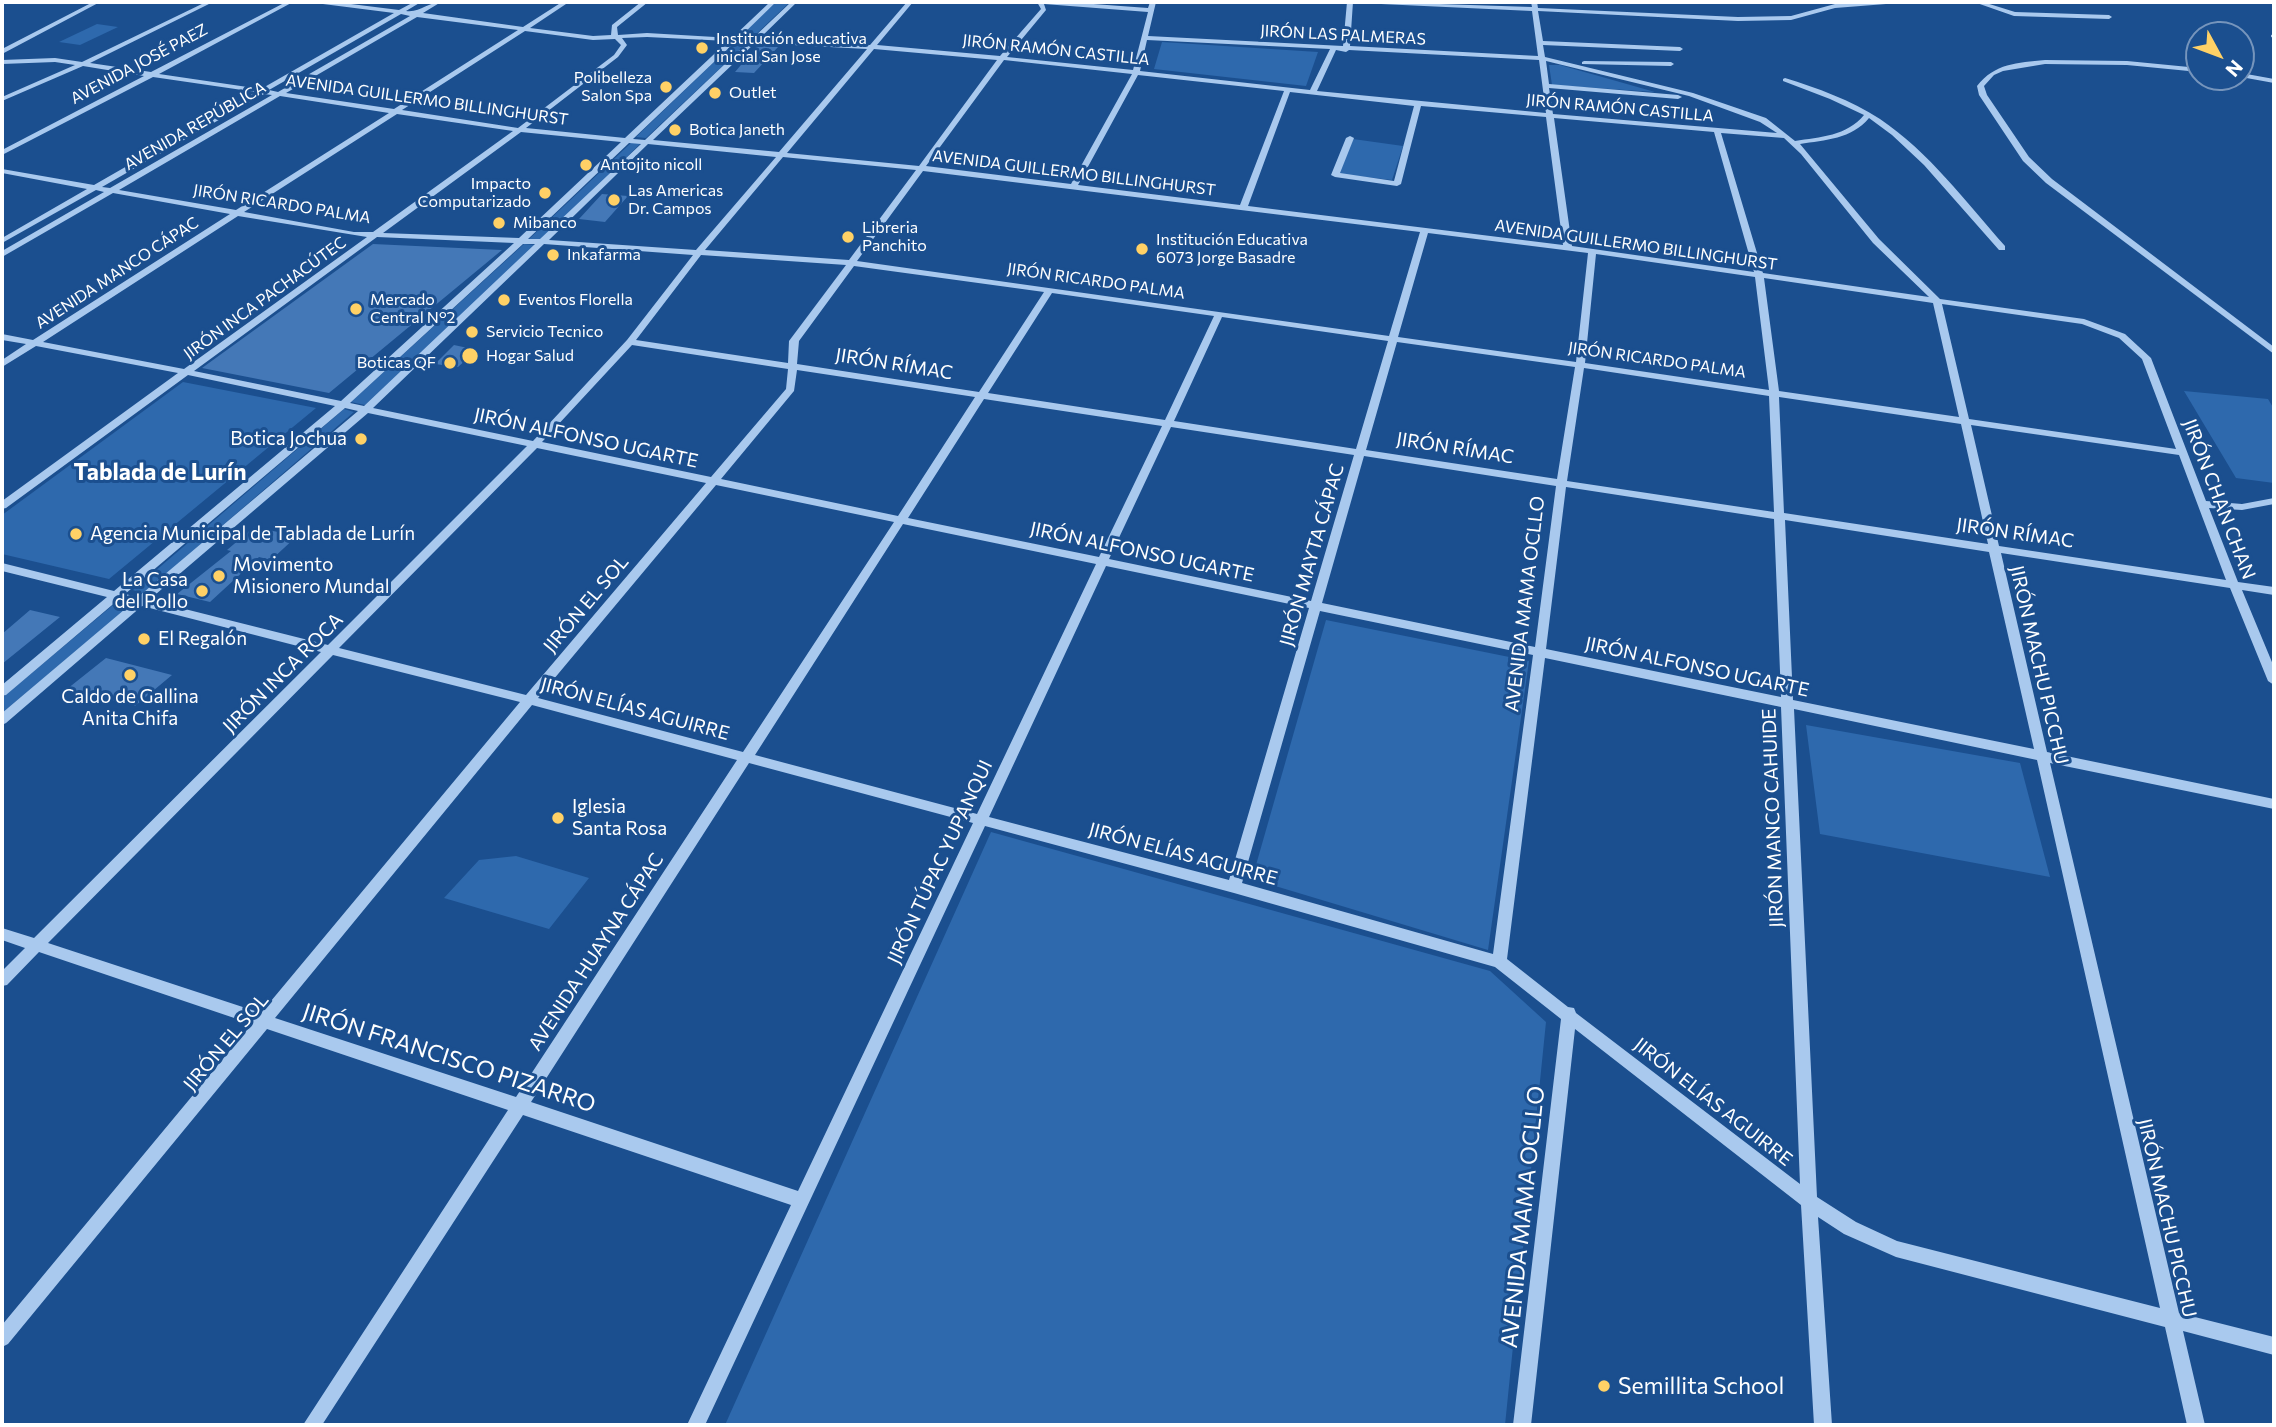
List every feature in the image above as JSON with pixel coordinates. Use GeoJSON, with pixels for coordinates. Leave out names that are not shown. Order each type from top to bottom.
{"type":"FeatureCollection","features":[{"type":"Feature","properties":{"kind":"street"},"geometry":{"type":"LineString","coordinates":[[2,52],[97,2]]}},
{"type":"Feature","properties":{"kind":"street"},"geometry":{"type":"LineString","coordinates":[[3,96],[83,64],[209,2]]}},
{"type":"Feature","properties":{"kind":"street","name":"AVENIDA JOSÉ PAEZ"},"geometry":{"type":"LineString","coordinates":[[2,153],[290,2]]}},
{"type":"Feature","properties":{"kind":"street","name":"JIRÓN RAMÓN CASTILLA"},"geometry":{"type":"LineString","coordinates":[[323,2],[593,38],[735,38],[1002,58],[1418,104],[1790,139],[1846,134],[1862,125],[1868,115]]}},
{"type":"Feature","properties":{"kind":"street","name":"AVENIDA REPÚBLICA"},"geometry":{"type":"LineString","coordinates":[[2,241],[418,2]]}},
{"type":"Feature","properties":{"kind":"street","name":"AVENIDA REPÚBLICA"},"geometry":{"type":"LineString","coordinates":[[2,254],[438,2]]}},
{"type":"Feature","properties":{"kind":"street","name":"AVENIDA MANCO CÁPAC"},"geometry":{"type":"LineString","coordinates":[[2,365],[566,2]]}},
{"type":"Feature","properties":{"kind":"street","name":"JIRÓN INCA PACHACÚTEC"},"geometry":{"type":"LineString","coordinates":[[2,506],[519,130],[620,52],[624,45],[616,36],[614,26],[645,2]]}},
{"type":"Feature","properties":{"kind":"street"},"geometry":{"type":"LineString","coordinates":[[2,692],[342,405],[522,241],[774,2]]}},
{"type":"Feature","properties":{"kind":"street"},"geometry":{"type":"LineString","coordinates":[[2,720],[365,410],[545,242],[647,140],[794,2]]}},
{"type":"Feature","properties":{"kind":"street","name":"JIRÓN INCA ROCA"},"geometry":{"type":"LineString","coordinates":[[2,980],[534,445],[630,342],[699,252],[910,2]]}},
{"type":"Feature","properties":{"kind":"street"},"geometry":{"type":"LineString","coordinates":[[1042,2],[1152,6],[1136,73],[1073,187]]}},
{"type":"Feature","properties":{"kind":"street","name":"JIRÓN EL SOL"},"geometry":{"type":"LineString","coordinates":[[2,1338],[529,700],[791,388],[794,341],[854,263],[1002,58],[1044,9],[1042,2]]}},
{"type":"Feature","properties":{"kind":"street"},"geometry":{"type":"LineString","coordinates":[[1346,50],[1350,2]]}},
{"type":"Feature","properties":{"kind":"street"},"geometry":{"type":"LineString","coordinates":[[1381,2],[1534,5],[1722,18],[1791,18],[1835,6],[1886,2]]}},
{"type":"Feature","properties":{"kind":"street"},"geometry":{"type":"LineString","coordinates":[[1977,2],[2014,14],[2109,17]]}},
{"type":"Feature","properties":{"kind":"street"},"geometry":{"type":"LineString","coordinates":[[1534,5],[1568,248]]}},
{"type":"Feature","properties":{"kind":"street","name":"JIRÓN LAS PALMERAS"},"geometry":{"type":"LineString","coordinates":[[1143,38],[1542,58]]}},
{"type":"Feature","properties":{"kind":"street"},"geometry":{"type":"LineString","coordinates":[[1539,43],[1679,48]]}},
{"type":"Feature","properties":{"kind":"street"},"geometry":{"type":"LineString","coordinates":[[17,44],[18,59]]}},
{"type":"Feature","properties":{"kind":"street"},"geometry":{"type":"LineString","coordinates":[[1313,92],[1333,49]]}},
{"type":"Feature","properties":{"kind":"street"},"geometry":{"type":"LineString","coordinates":[[1542,58],[1709,100],[1763,120],[1790,139],[1876,241],[1937,300]]}},
{"type":"Feature","properties":{"kind":"street","name":"AVENIDA GUILLERMO BILLINGHURST"},"geometry":{"type":"LineString","coordinates":[[2,62],[18,59],[83,64],[519,130],[782,152],[1592,251],[2084,322],[2122,337]]}},
{"type":"Feature","properties":{"kind":"street"},"geometry":{"type":"LineString","coordinates":[[1559,62],[1671,64]]}},
{"type":"Feature","properties":{"kind":"street"},"geometry":{"type":"LineString","coordinates":[[2185,69],[2138,64],[2032,65],[2001,69],[1988,76],[1980,86],[1983,95],[2026,159],[2049,181],[2274,351]]}},
{"type":"Feature","properties":{"kind":"street"},"geometry":{"type":"LineString","coordinates":[[2255,78],[2274,81]]}},
{"type":"Feature","properties":{"kind":"street"},"geometry":{"type":"LineString","coordinates":[[1785,80],[1868,115],[1907,146],[2002,248]]}},
{"type":"Feature","properties":{"kind":"street"},"geometry":{"type":"LineString","coordinates":[[1545,86],[1709,100]]}},
{"type":"Feature","properties":{"kind":"street"},"geometry":{"type":"LineString","coordinates":[[1243,209],[1288,89]]}},
{"type":"Feature","properties":{"kind":"street"},"geometry":{"type":"LineString","coordinates":[[1350,138],[1335,175],[1397,184],[1418,104]]}},
{"type":"Feature","properties":{"kind":"street","name":"JIRÓN MANCO CAHUIDE"},"geometry":{"type":"LineString","coordinates":[[1717,131],[1759,275],[1774,393],[1809,1201],[1823,1425]]}},
{"type":"Feature","properties":{"kind":"street","name":"JIRÓN RICARDO PALMA"},"geometry":{"type":"LineString","coordinates":[[2,171],[374,236],[545,242],[854,263],[2183,453]]}},
{"type":"Feature","properties":{"kind":"street","name":"JIRÓN MAYTA CÁPAC"},"geometry":{"type":"LineString","coordinates":[[1234,887],[1424,232]]}},
{"type":"Feature","properties":{"kind":"street","name":"AVENIDA MAMA OCLLO"},"geometry":{"type":"LineString","coordinates":[[1499,962],[1562,482],[1580,365],[1592,251]]}},
{"type":"Feature","properties":{"kind":"street","name":"AVENIDA HUAYNA CÁPAC"},"geometry":{"type":"LineString","coordinates":[[312,1425],[1050,289]]}},
{"type":"Feature","properties":{"kind":"street","name":"JIRÓN MACHU PICCHU"},"geometry":{"type":"LineString","coordinates":[[1937,300],[2196,1425]]}},
{"type":"Feature","properties":{"kind":"street","name":"JIRÓN TÚPAC YUPANQUI"},"geometry":{"type":"LineString","coordinates":[[696,1425],[1219,315]]}},
{"type":"Feature","properties":{"kind":"street","name":"JIRÓN ALFONSO UGARTE"},"geometry":{"type":"LineString","coordinates":[[2,337],[186,372],[2274,804]]}},
{"type":"Feature","properties":{"kind":"street","name":"JIRÓN CHAN CHAN"},"geometry":{"type":"LineString","coordinates":[[2122,337],[2146,358],[2233,583],[2273,676]]}},
{"type":"Feature","properties":{"kind":"street","name":"JIRÓN RÍMAC"},"geometry":{"type":"LineString","coordinates":[[630,342],[2274,591]]}},
{"type":"Feature","properties":{"kind":"street"},"geometry":{"type":"LineString","coordinates":[[2204,504],[2242,508],[2274,500]]}},
{"type":"Feature","properties":{"kind":"street","name":"JIRÓN ELÍAS AGUIRRE"},"geometry":{"type":"LineString","coordinates":[[2,566],[529,700],[1234,887],[1499,962],[1569,1013],[1809,1201],[1850,1228],[1896,1249],[2274,1346]]}},
{"type":"Feature","properties":{"kind":"street","name":"JIRÓN FRANCISCO PIZARRO"},"geometry":{"type":"LineString","coordinates":[[2,934],[802,1200]]}},
{"type":"Feature","properties":{"kind":"street","name":"AVENIDA MAMA OCLLO"},"geometry":{"type":"LineString","coordinates":[[1522,1425],[1569,1013]]}},
{"type":"Feature","properties":{"kind":"shaded area"},"geometry":{"type":"Polygon","coordinates":[[[776,2],[790,2],[752,38],[738,37],[776,2]]]}},
{"type":"Feature","properties":{"kind":"shaded area"},"geometry":{"type":"Polygon","coordinates":[[[97,24],[118,27],[80,45],[59,42],[97,24]]]}},
{"type":"Feature","properties":{"kind":"shaded area"},"geometry":{"type":"Polygon","coordinates":[[[737,40],[748,42],[646,138],[636,137],[737,40]]]}},
{"type":"Feature","properties":{"kind":"shaded area"},"geometry":{"type":"Polygon","coordinates":[[[1162,42],[1318,52],[1306,86],[1154,69],[1162,42]]]}},
{"type":"Feature","properties":{"kind":"shaded area"},"geometry":{"type":"Polygon","coordinates":[[[1549,65],[1560,65],[1655,92],[1552,85],[1549,65]]]}},
{"type":"Feature","properties":{"kind":"shaded area"},"geometry":{"type":"Polygon","coordinates":[[[1353,139],[1403,146],[1392,180],[1339,174],[1353,139]]]}},
{"type":"Feature","properties":{"kind":"shaded area"},"geometry":{"type":"Polygon","coordinates":[[[633,141],[642,142],[543,240],[529,239],[633,141]]]}},
{"type":"Feature","properties":{"kind":"shaded area"},"geometry":{"type":"Polygon","coordinates":[[[524,244],[536,245],[365,405],[351,402],[524,244]]]}},
{"type":"Feature","properties":{"kind":"shaded area"},"geometry":{"type":"Polygon","coordinates":[[[183,382],[316,408],[109,579],[2,554],[2,515],[183,382]]]}},
{"type":"Feature","properties":{"kind":"shaded area"},"geometry":{"type":"Polygon","coordinates":[[[2184,391],[2268,399],[2274,409],[2274,483],[2236,478],[2184,391]]]}},
{"type":"Feature","properties":{"kind":"shaded area"},"geometry":{"type":"Polygon","coordinates":[[[344,409],[354,412],[143,594],[133,590],[344,409]]]}},
{"type":"Feature","properties":{"kind":"shaded area"},"geometry":{"type":"Polygon","coordinates":[[[119,600],[132,604],[2,713],[2,698],[119,600]]]}},
{"type":"Feature","properties":{"kind":"shaded area"},"geometry":{"type":"Polygon","coordinates":[[[1326,620],[1529,661],[1488,950],[1252,879],[1326,620]]]}},
{"type":"Feature","properties":{"kind":"shaded area"},"geometry":{"type":"Polygon","coordinates":[[[1806,725],[2020,763],[2050,877],[1820,834],[1806,725]]]}},
{"type":"Feature","properties":{"kind":"shaded area"},"geometry":{"type":"Polygon","coordinates":[[[991,832],[1490,971],[1546,1022],[1505,1425],[725,1425],[991,832]]]}},
{"type":"Feature","properties":{"kind":"shaded area"},"geometry":{"type":"Polygon","coordinates":[[[516,856],[589,878],[549,929],[444,898],[479,860],[516,856]]]}},
{"type":"Feature","properties":{"kind":"building"},"geometry":{"type":"Polygon","coordinates":[[[757,46],[778,47],[754,73],[735,72],[757,46]]]}},
{"type":"Feature","properties":{"kind":"building"},"geometry":{"type":"Polygon","coordinates":[[[602,194],[628,196],[605,222],[579,219],[602,194]]]}},
{"type":"Feature","properties":{"kind":"building","name":"Mercado Central N°2"},"geometry":{"type":"Polygon","coordinates":[[[373,244],[502,250],[329,393],[202,368],[373,244]]]}},
{"type":"Feature","properties":{"kind":"building"},"geometry":{"type":"Polygon","coordinates":[[[454,345],[477,350],[458,367],[435,364],[454,345]]]}},
{"type":"Feature","properties":{"kind":"building"},"geometry":{"type":"Polygon","coordinates":[[[254,527],[297,536],[271,560],[259,557],[210,602],[177,594],[231,551],[227,550],[254,527]]]}},
{"type":"Feature","properties":{"kind":"building"},"geometry":{"type":"Polygon","coordinates":[[[30,610],[60,617],[2,664],[2,634],[30,610]]]}},
{"type":"Feature","properties":{"kind":"building"},"geometry":{"type":"Polygon","coordinates":[[[106,658],[172,675],[135,706],[67,689],[106,658]]]}},
{"type":"Feature","properties":{"kind":"place","name":"Institución educativa inicial San Jose"},"geometry":{"type":"Point","coordinates":[702,48]}},
{"type":"Feature","properties":{"kind":"place","name":"Polibelleza Salon Spa"},"geometry":{"type":"Point","coordinates":[666,87]}},
{"type":"Feature","properties":{"kind":"place","name":"Outlet"},"geometry":{"type":"Point","coordinates":[715,93]}},
{"type":"Feature","properties":{"kind":"place","name":"Botica Janeth"},"geometry":{"type":"Point","coordinates":[675,130]}},
{"type":"Feature","properties":{"kind":"place","name":"Antojito nicoll"},"geometry":{"type":"Point","coordinates":[586,165]}},
{"type":"Feature","properties":{"kind":"place","name":"Impacto Computarizado"},"geometry":{"type":"Point","coordinates":[545,193]}},
{"type":"Feature","properties":{"kind":"place","name":"Las Americas Dr. Campos"},"geometry":{"type":"Point","coordinates":[614,200]}},
{"type":"Feature","properties":{"kind":"place","name":"Mibanco"},"geometry":{"type":"Point","coordinates":[499,223]}},
{"type":"Feature","properties":{"kind":"place","name":"Libreria Panchito"},"geometry":{"type":"Point","coordinates":[848,237]}},
{"type":"Feature","properties":{"kind":"place","name":"Institución Educativa 6073 Jorge Basadre"},"geometry":{"type":"Point","coordinates":[1142,249]}},
{"type":"Feature","properties":{"kind":"place","name":"Inkafarma"},"geometry":{"type":"Point","coordinates":[553,255]}},
{"type":"Feature","properties":{"kind":"place","name":"Eventos Florella"},"geometry":{"type":"Point","coordinates":[504,300]}},
{"type":"Feature","properties":{"kind":"place","name":"Mercado Central N°2"},"geometry":{"type":"Point","coordinates":[356,309]}},
{"type":"Feature","properties":{"kind":"place","name":"Servicio Tecnico"},"geometry":{"type":"Point","coordinates":[472,332]}},
{"type":"Feature","properties":{"kind":"place","name":"Hogar Salud"},"geometry":{"type":"Point","coordinates":[470,356]}},
{"type":"Feature","properties":{"kind":"place","name":"Boticas QF"},"geometry":{"type":"Point","coordinates":[450,363]}},
{"type":"Feature","properties":{"kind":"place","name":"Botica Jochua"},"geometry":{"type":"Point","coordinates":[361,439]}},
{"type":"Feature","properties":{"kind":"place","name":"Agencia Municipal de Tablada de Lurín"},"geometry":{"type":"Point","coordinates":[76,534]}},
{"type":"Feature","properties":{"kind":"place","name":"Movimento Misionero Mundal"},"geometry":{"type":"Point","coordinates":[219,576]}},
{"type":"Feature","properties":{"kind":"place","name":"La Casa del Pollo"},"geometry":{"type":"Point","coordinates":[202,591]}},
{"type":"Feature","properties":{"kind":"place","name":"El Regalón"},"geometry":{"type":"Point","coordinates":[144,639]}},
{"type":"Feature","properties":{"kind":"place","name":"Caldo de Gallina Anita Chifa"},"geometry":{"type":"Point","coordinates":[130,675]}},
{"type":"Feature","properties":{"kind":"place","name":"Iglesia Santa Rosa"},"geometry":{"type":"Point","coordinates":[558,818]}},
{"type":"Feature","properties":{"kind":"place","name":"Semillita School"},"geometry":{"type":"Point","coordinates":[1604,1386]}},
{"type":"Feature","properties":{"kind":"district","name":"Tablada de Lurín"},"geometry":{"type":"Point","coordinates":[160,472]}}]}
